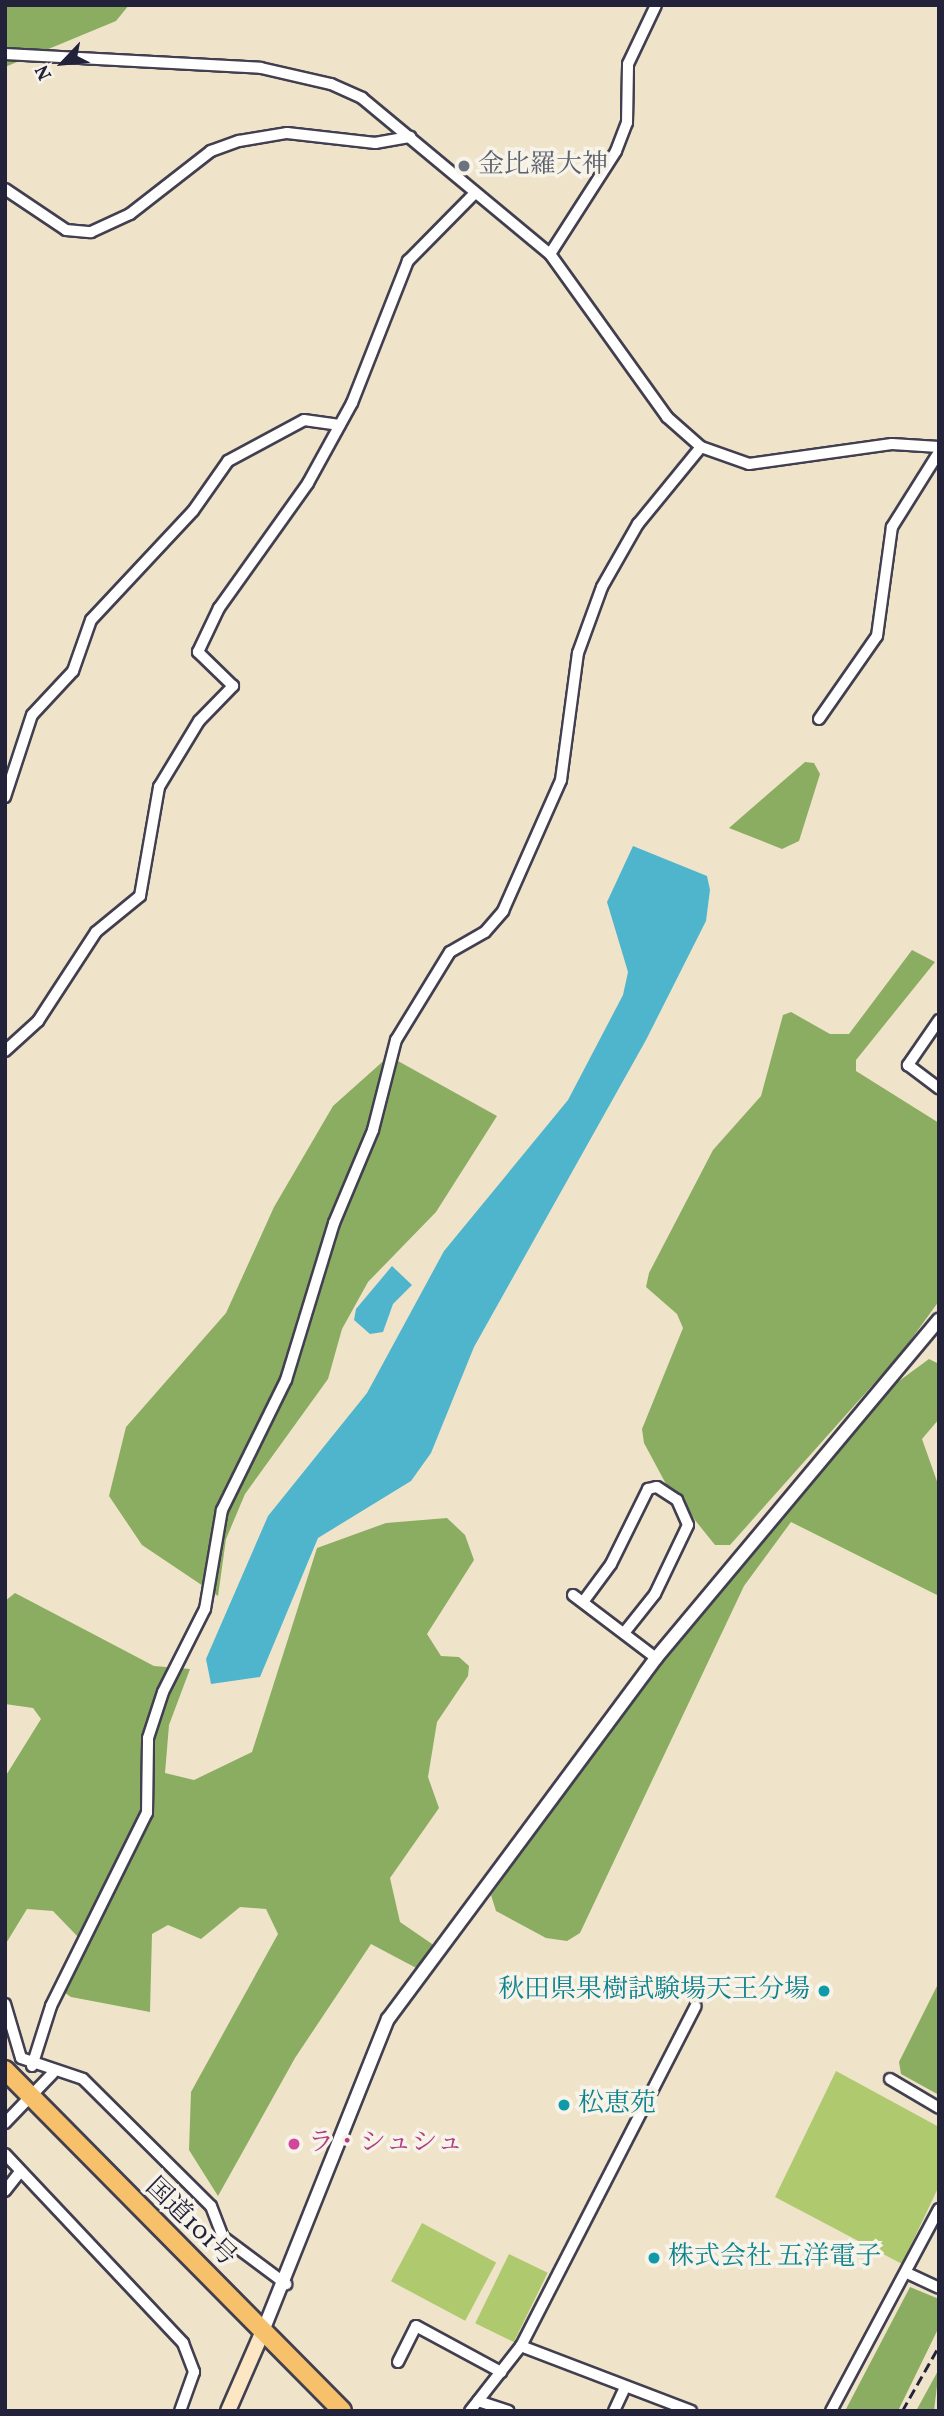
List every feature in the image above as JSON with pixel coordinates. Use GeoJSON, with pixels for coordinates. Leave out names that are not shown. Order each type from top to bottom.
{"type":"FeatureCollection","features":[{"type":"Feature","properties":{"kind":"highway","name":"国道101号"},"geometry":{"type":"LineString","coordinates":[[5,2070],[29,2098],[342,2411]]}},
{"type":"Feature","properties":{"kind":"main road"},"geometry":{"type":"LineString","coordinates":[[228,2411],[263,2331]]}},
{"type":"Feature","properties":{"kind":"street"},"geometry":{"type":"LineString","coordinates":[[550,254],[616,151],[627,123],[628,64],[656,5]]}},
{"type":"Feature","properties":{"kind":"street"},"geometry":{"type":"LineString","coordinates":[[5,54],[300,75],[362,98],[550,254],[667,417],[701,447],[749,464],[892,444],[939,449],[892,527],[877,636],[819,719]]}},
{"type":"Feature","properties":{"kind":"street"},"geometry":{"type":"LineString","coordinates":[[5,189],[66,230],[91,232],[130,214],[211,151],[239,141],[287,133],[375,143],[410,137]]}},
{"type":"Feature","properties":{"kind":"street"},"geometry":{"type":"LineString","coordinates":[[5,1051],[38,1021],[96,932],[140,896],[159,787],[183,758],[198,722],[233,686],[198,652],[219,608],[282,524],[340,425],[408,261],[475,193]]}},
{"type":"Feature","properties":{"kind":"street"},"geometry":{"type":"LineString","coordinates":[[5,797],[32,715],[73,671],[91,620],[193,511],[228,461],[304,420],[340,425]]}},
{"type":"Feature","properties":{"kind":"street"},"geometry":{"type":"LineString","coordinates":[[32,2066],[51,2007],[147,1812],[148,1738],[163,1692],[205,1609],[222,1510],[286,1380],[334,1223],[373,1130],[396,1040],[450,952],[485,932],[503,911],[561,780],[578,653],[601,587],[638,524],[701,447]]}},
{"type":"Feature","properties":{"kind":"street"},"geometry":{"type":"LineString","coordinates":[[939,1020],[908,1065],[939,1088]]}},
{"type":"Feature","properties":{"kind":"street"},"geometry":{"type":"LineString","coordinates":[[263,2331],[286,2284],[363,2071],[388,2019],[656,1657],[939,1320]]}},
{"type":"Feature","properties":{"kind":"street"},"geometry":{"type":"LineString","coordinates":[[624,1633],[655,1594],[688,1525],[677,1500],[657,1487],[648,1489],[611,1564],[578,1599],[656,1657]]}},
{"type":"Feature","properties":{"kind":"street"},"geometry":{"type":"LineString","coordinates":[[5,2004],[15,2049],[32,2066],[83,2079],[211,2206],[223,2237],[286,2284]]}},
{"type":"Feature","properties":{"kind":"street"},"geometry":{"type":"LineString","coordinates":[[470,2411],[521,2346],[696,2007]]}},
{"type":"Feature","properties":{"kind":"street"},"geometry":{"type":"LineString","coordinates":[[5,2123],[53,2073]]}},
{"type":"Feature","properties":{"kind":"street"},"geometry":{"type":"LineString","coordinates":[[890,2079],[939,2108]]}},
{"type":"Feature","properties":{"kind":"street"},"geometry":{"type":"LineString","coordinates":[[5,2154],[183,2343],[194,2372],[180,2411]]}},
{"type":"Feature","properties":{"kind":"street"},"geometry":{"type":"LineString","coordinates":[[5,2191],[20,2172]]}},
{"type":"Feature","properties":{"kind":"street"},"geometry":{"type":"LineString","coordinates":[[831,2411],[939,2209]]}},
{"type":"Feature","properties":{"kind":"street"},"geometry":{"type":"LineString","coordinates":[[907,2273],[939,2288]]}},
{"type":"Feature","properties":{"kind":"street"},"geometry":{"type":"LineString","coordinates":[[398,2362],[416,2326],[501,2372]]}},
{"type":"Feature","properties":{"kind":"street"},"geometry":{"type":"LineString","coordinates":[[521,2346],[691,2411]]}},
{"type":"Feature","properties":{"kind":"street"},"geometry":{"type":"LineString","coordinates":[[614,2411],[625,2387]]}},
{"type":"Feature","properties":{"kind":"street"},"geometry":{"type":"LineString","coordinates":[[478,2401],[508,2411]]}},
{"type":"Feature","properties":{"kind":"green space"},"geometry":{"type":"Polygon","coordinates":[[[5,5],[129,5],[116,21],[5,67],[5,5]]]}},
{"type":"Feature","properties":{"kind":"green space"},"geometry":{"type":"Polygon","coordinates":[[[805,762],[814,763],[820,774],[799,841],[782,849],[729,828],[805,762]]]}},
{"type":"Feature","properties":{"kind":"green space"},"geometry":{"type":"Polygon","coordinates":[[[912,950],[935,962],[856,1060],[856,1071],[939,1123],[939,1301],[902,1352],[730,1545],[715,1545],[666,1484],[644,1443],[642,1429],[683,1328],[677,1314],[646,1287],[649,1273],[713,1150],[761,1096],[783,1015],[791,1012],[830,1034],[849,1034],[912,950]]]}},
{"type":"Feature","properties":{"kind":"green space"},"geometry":{"type":"Polygon","coordinates":[[[389,1056],[497,1116],[436,1212],[368,1282],[342,1329],[328,1379],[245,1494],[226,1539],[218,1596],[142,1545],[109,1496],[126,1427],[226,1313],[274,1207],[333,1106],[389,1056]]]}},
{"type":"Feature","properties":{"kind":"green space"},"geometry":{"type":"Polygon","coordinates":[[[929,1359],[939,1364],[939,1419],[922,1439],[939,1487],[939,1596],[791,1522],[744,1586],[580,1933],[567,1941],[546,1938],[496,1911],[491,1895],[656,1666],[888,1389],[929,1359]]]}},
{"type":"Feature","properties":{"kind":"green space"},"geometry":{"type":"Polygon","coordinates":[[[447,1518],[465,1535],[474,1560],[427,1634],[441,1656],[459,1657],[469,1666],[468,1676],[437,1722],[428,1777],[439,1808],[390,1878],[400,1922],[435,1946],[420,1970],[371,1944],[295,2058],[218,2196],[189,2150],[191,2092],[278,1934],[266,1909],[240,1907],[201,1939],[168,1925],[152,1934],[150,2012],[71,1997],[55,1986],[80,1939],[53,1911],[27,1909],[5,1945],[5,1777],[41,1719],[33,1708],[5,1704],[5,1601],[15,1593],[154,1666],[190,1669],[169,1725],[165,1773],[194,1780],[252,1752],[317,1548],[386,1523],[447,1518]]]}},
{"type":"Feature","properties":{"kind":"green space"},"geometry":{"type":"Polygon","coordinates":[[[939,1982],[939,2095],[901,2074],[899,2062],[939,1982]]]}},
{"type":"Feature","properties":{"kind":"green space"},"geometry":{"type":"Polygon","coordinates":[[[836,2071],[939,2127],[939,2186],[902,2264],[775,2197],[836,2071]]]}},
{"type":"Feature","properties":{"kind":"green space"},"geometry":{"type":"Polygon","coordinates":[[[422,2223],[496,2262],[465,2321],[391,2281],[422,2223]]]}},
{"type":"Feature","properties":{"kind":"green space"},"geometry":{"type":"Polygon","coordinates":[[[509,2254],[548,2273],[514,2342],[475,2323],[509,2254]]]}},
{"type":"Feature","properties":{"kind":"green space"},"geometry":{"type":"Polygon","coordinates":[[[910,2287],[939,2299],[939,2327],[898,2411],[845,2411],[910,2287]]]}},
{"type":"Feature","properties":{"kind":"green space"},"geometry":{"type":"Polygon","coordinates":[[[939,2369],[934,2411],[916,2411],[939,2369]]]}},
{"type":"Feature","properties":{"kind":"water"},"geometry":{"type":"Polygon","coordinates":[[[633,846],[707,876],[710,890],[706,921],[646,1040],[474,1347],[431,1453],[411,1481],[318,1538],[260,1677],[211,1684],[206,1659],[268,1516],[367,1393],[444,1251],[568,1100],[623,995],[628,972],[607,902],[633,846]]]}},
{"type":"Feature","properties":{"kind":"water"},"geometry":{"type":"Polygon","coordinates":[[[392,1266],[412,1285],[393,1304],[383,1332],[370,1334],[354,1320],[356,1309],[392,1266]]]}},
{"type":"Feature","properties":{"kind":"railway"},"geometry":{"type":"LineString","coordinates":[[902,2411],[939,2346]]}},
{"type":"Feature","properties":{"kind":"place","name":"金比羅大神"},"geometry":{"type":"Point","coordinates":[464,166]}},
{"type":"Feature","properties":{"kind":"place","name":"秋田県果樹試験場天王分場"},"geometry":{"type":"Point","coordinates":[824,1991]}},
{"type":"Feature","properties":{"kind":"place","name":"松恵苑"},"geometry":{"type":"Point","coordinates":[564,2105]}},
{"type":"Feature","properties":{"kind":"place","name":"ラ・シュシュ"},"geometry":{"type":"Point","coordinates":[294,2144]}},
{"type":"Feature","properties":{"kind":"place","name":"株式会社 五洋電子"},"geometry":{"type":"Point","coordinates":[654,2258]}}]}
